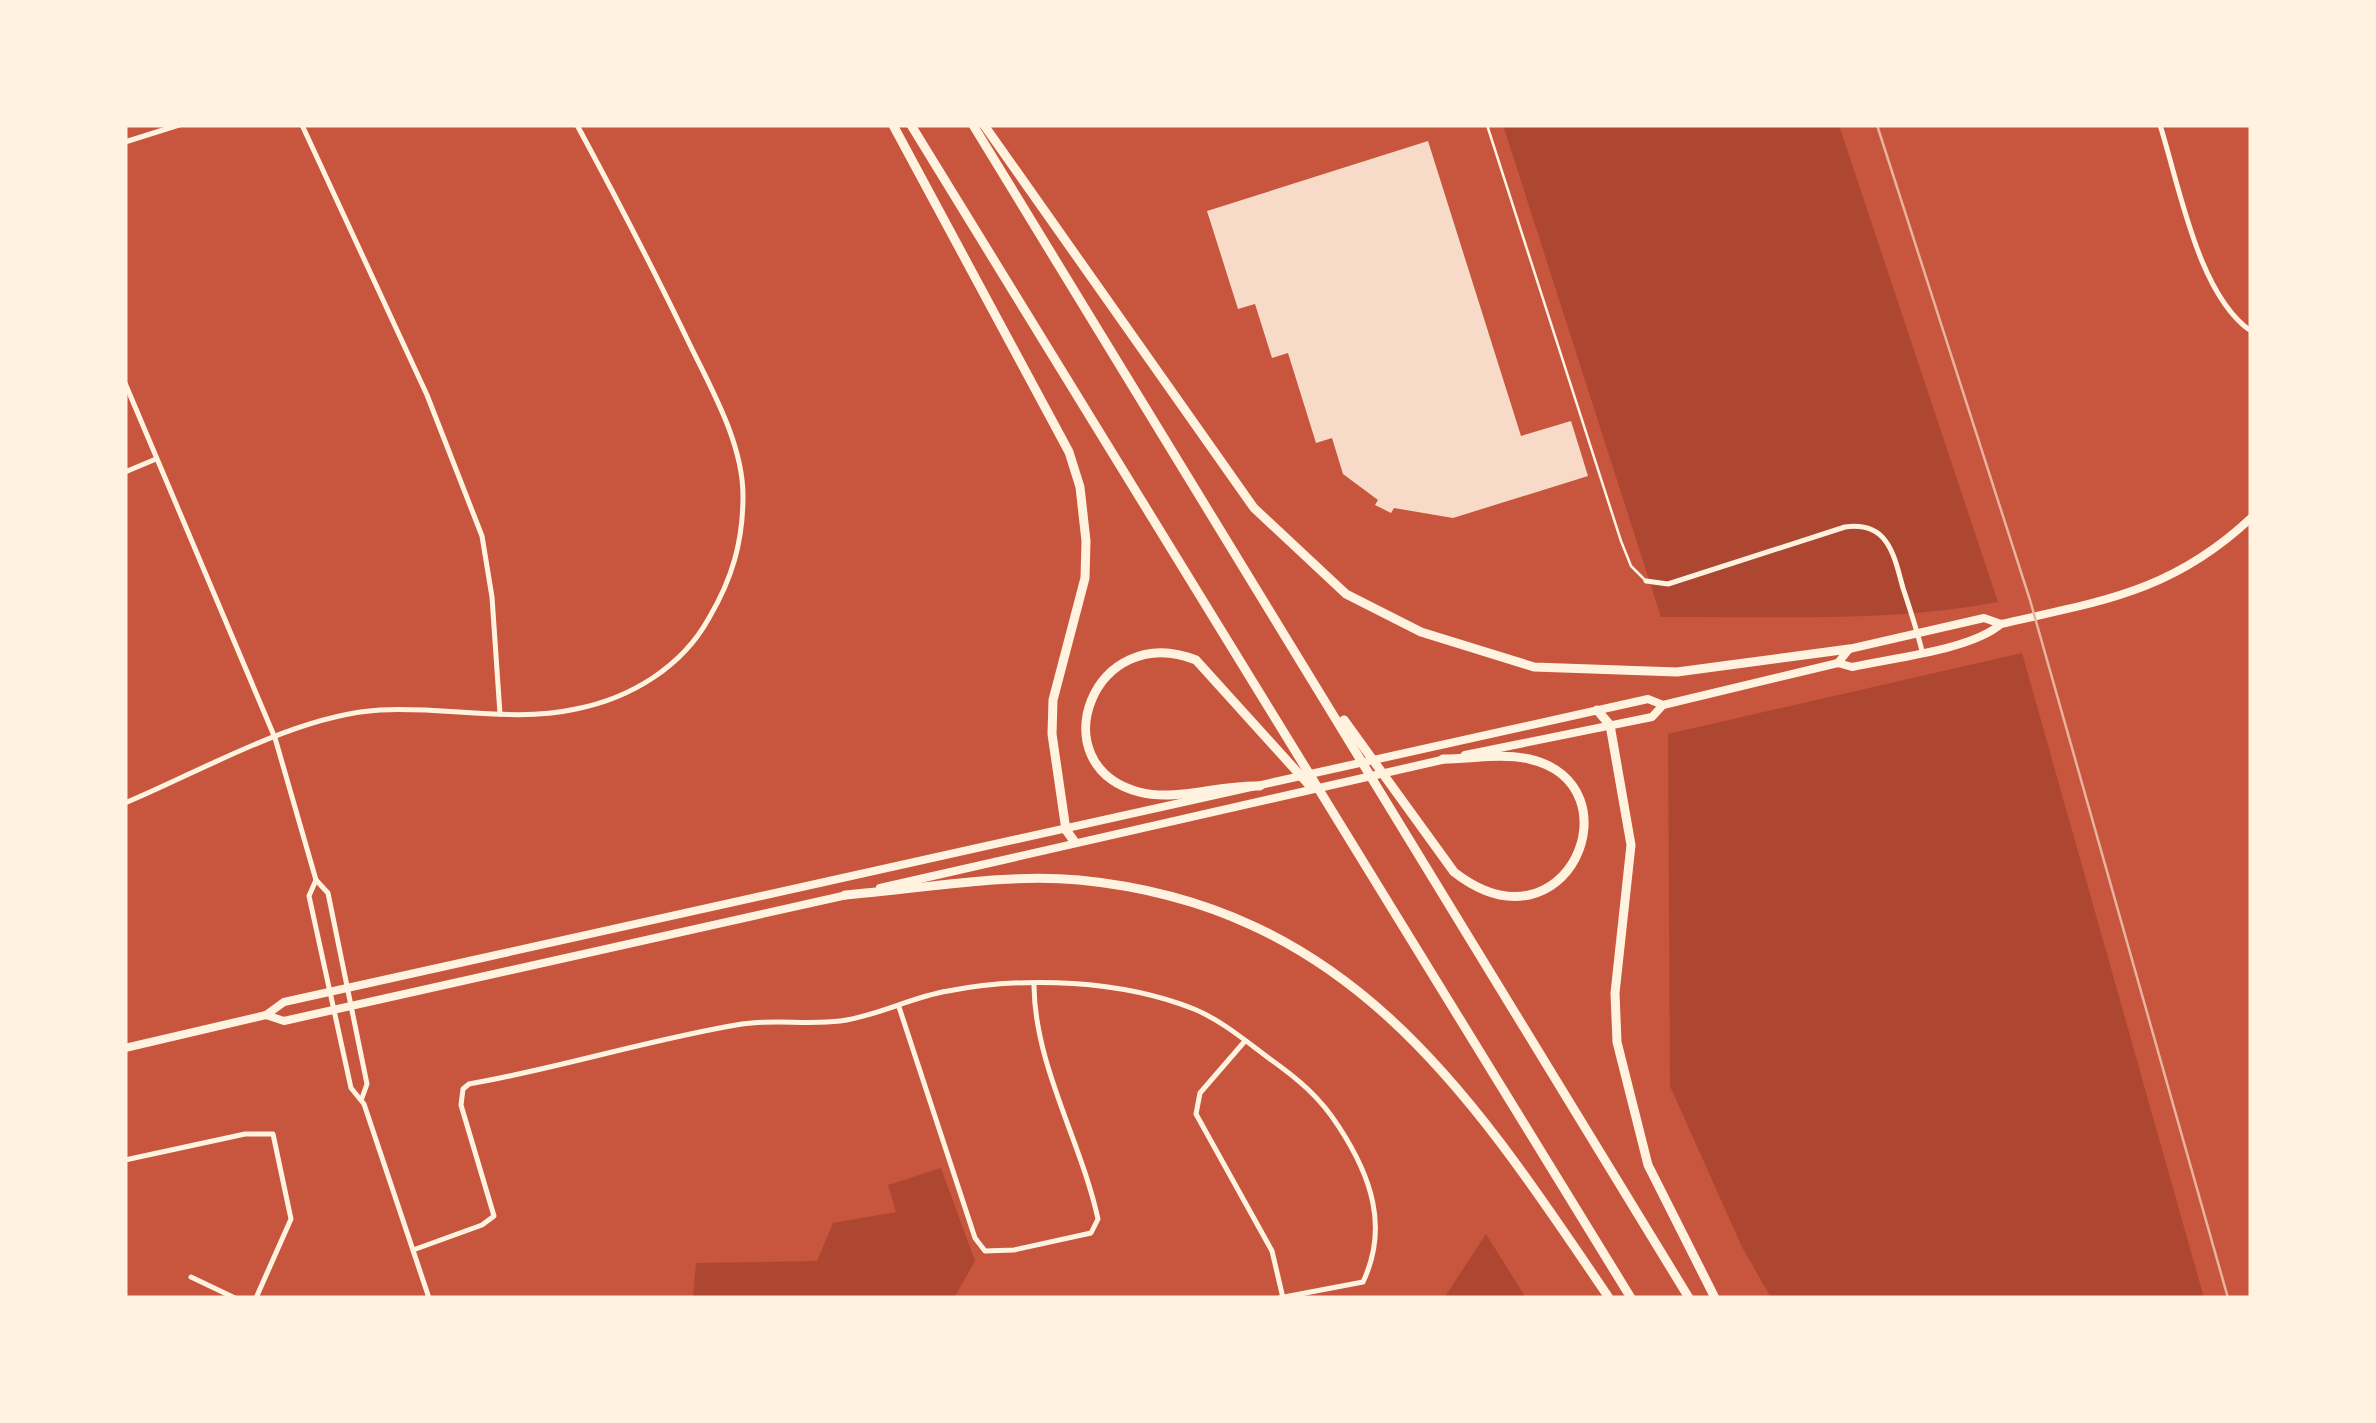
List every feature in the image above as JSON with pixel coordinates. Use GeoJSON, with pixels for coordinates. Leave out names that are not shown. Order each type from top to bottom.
{"type":"FeatureCollection","features":[{"type":"Feature","properties":{"kind":"highway"},"geometry":{"type":"LineString","coordinates":[[893,125],[1061,436],[1080,487],[1085,578],[1053,700],[1052,734],[1066,830],[1074,841]]}},
{"type":"Feature","properties":{"kind":"highway"},"geometry":{"type":"LineString","coordinates":[[911,125],[1631,1298]]}},
{"type":"Feature","properties":{"kind":"highway"},"geometry":{"type":"LineString","coordinates":[[973,125],[1689,1298]]}},
{"type":"Feature","properties":{"kind":"highway"},"geometry":{"type":"LineString","coordinates":[[984,125],[1254,508],[1346,594],[1420,632],[1534,668],[1677,672],[1849,649]]}},
{"type":"Feature","properties":{"kind":"highway"},"geometry":{"type":"LineString","coordinates":[[1260,786],[1160,796],[1124,787],[1108,777],[1094,760],[1084,724],[1099,684],[1112,669],[1148,651],[1178,653],[1196,660],[1328,807]]}},
{"type":"Feature","properties":{"kind":"highway"},"geometry":{"type":"LineString","coordinates":[[1321,690],[1454,872],[1471,885],[1495,894],[1529,896],[1554,886],[1574,868],[1582,846],[1584,822],[1576,791],[1564,775],[1513,756],[1443,759]]}},
{"type":"Feature","properties":{"kind":"highway"},"geometry":{"type":"LineString","coordinates":[[1598,710],[1610,725],[1632,845],[1615,993],[1617,1042],[1648,1165],[1715,1298]]}},
{"type":"Feature","properties":{"kind":"highway"},"geometry":{"type":"LineString","coordinates":[[846,896],[1004,880],[1077,880],[1205,907],[1287,941],[1356,988],[1430,1053],[1610,1298]]}},
{"type":"Feature","properties":{"kind":"main road"},"geometry":{"type":"LineString","coordinates":[[1838,662],[1852,668],[1990,634],[2001,624],[2124,597],[2182,571],[2251,518]]}},
{"type":"Feature","properties":{"kind":"main road"},"geometry":{"type":"LineString","coordinates":[[1260,786],[1421,746],[1598,710],[1648,700],[1663,705],[1838,662],[1849,649],[1984,618],[2001,624]]}},
{"type":"Feature","properties":{"kind":"main road"},"geometry":{"type":"LineString","coordinates":[[266,1015],[284,1021],[352,1006],[1074,841],[1652,717],[1663,705]]}},
{"type":"Feature","properties":{"kind":"main road"},"geometry":{"type":"LineString","coordinates":[[125,1048],[266,1015],[284,1002],[1066,830],[1234,789]]}},
{"type":"Feature","properties":{"kind":"street"},"geometry":{"type":"LineString","coordinates":[[125,142],[179,125]]}},
{"type":"Feature","properties":{"kind":"street"},"geometry":{"type":"LineString","coordinates":[[302,125],[428,395],[482,536],[492,597],[500,714]]}},
{"type":"Feature","properties":{"kind":"street"},"geometry":{"type":"LineString","coordinates":[[125,803],[275,738],[377,710],[500,714],[576,710],[660,675],[705,626],[732,575],[739,547],[743,495],[736,454],[708,383],[648,258],[577,125]]}},
{"type":"Feature","properties":{"kind":"street"},"geometry":{"type":"LineString","coordinates":[[2160,125],[2202,259],[2224,301],[2251,331]]}},
{"type":"Feature","properties":{"kind":"street"},"geometry":{"type":"LineString","coordinates":[[125,383],[275,738],[305,828],[316,880],[328,893],[367,1084],[362,1098]]}},
{"type":"Feature","properties":{"kind":"street"},"geometry":{"type":"LineString","coordinates":[[125,472],[156,459]]}},
{"type":"Feature","properties":{"kind":"street"},"geometry":{"type":"LineString","coordinates":[[1646,582],[1668,584],[1845,526],[1862,526],[1879,533],[1894,552],[1922,651]]}},
{"type":"Feature","properties":{"kind":"street"},"geometry":{"type":"LineString","coordinates":[[316,880],[309,896],[352,1088],[362,1098],[429,1298]]}},
{"type":"Feature","properties":{"kind":"street"},"geometry":{"type":"LineString","coordinates":[[898,1007],[976,1238],[984,1251],[1014,1250],[1091,1233],[1098,1219],[1080,1153],[1041,1045],[1034,984]]}},
{"type":"Feature","properties":{"kind":"street"},"geometry":{"type":"LineString","coordinates":[[413,1250],[482,1225],[494,1216],[460,1105],[463,1089],[469,1084],[717,1028],[764,1022],[841,1021],[949,990],[1078,985],[1151,996],[1198,1010],[1244,1040],[1309,1087],[1355,1150],[1374,1198],[1376,1241],[1363,1282],[1282,1298],[1272,1251],[1196,1114],[1200,1094],[1244,1040]]}},
{"type":"Feature","properties":{"kind":"street"},"geometry":{"type":"LineString","coordinates":[[125,1160],[245,1134],[273,1134],[291,1219],[256,1298]]}},
{"type":"Feature","properties":{"kind":"street"},"geometry":{"type":"LineString","coordinates":[[191,1277],[236,1298]]}},
{"type":"Feature","properties":{"kind":"lane"},"geometry":{"type":"LineString","coordinates":[[1488,125],[1626,555],[1646,582]]}},
{"type":"Feature","properties":{"kind":"shaded area"},"geometry":{"type":"Polygon","coordinates":[[[1503,125],[1839,125],[1998,602],[1872,616],[1661,617],[1503,125]]]}},
{"type":"Feature","properties":{"kind":"shaded area"},"geometry":{"type":"Polygon","coordinates":[[[2022,653],[2204,1298],[1771,1298],[1742,1247],[1670,1086],[1668,734],[2022,653]]]}},
{"type":"Feature","properties":{"kind":"shaded area"},"geometry":{"type":"Polygon","coordinates":[[[941,1168],[975,1261],[954,1298],[693,1298],[696,1263],[817,1261],[833,1223],[896,1212],[888,1185],[941,1168]]]}},
{"type":"Feature","properties":{"kind":"shaded area"},"geometry":{"type":"Polygon","coordinates":[[[1486,1234],[1526,1298],[1444,1298],[1486,1234]]]}},
{"type":"Feature","properties":{"kind":"building"},"geometry":{"type":"Polygon","coordinates":[[[1428,141],[1521,436],[1571,421],[1588,476],[1453,518],[1394,508],[1391,513],[1375,505],[1378,500],[1343,474],[1332,438],[1316,443],[1288,353],[1272,358],[1255,304],[1238,309],[1207,211],[1428,141]]]}},
{"type":"Feature","properties":{"kind":"railway"},"geometry":{"type":"LineString","coordinates":[[1877,125],[2030,600],[2228,1298]]}}]}
